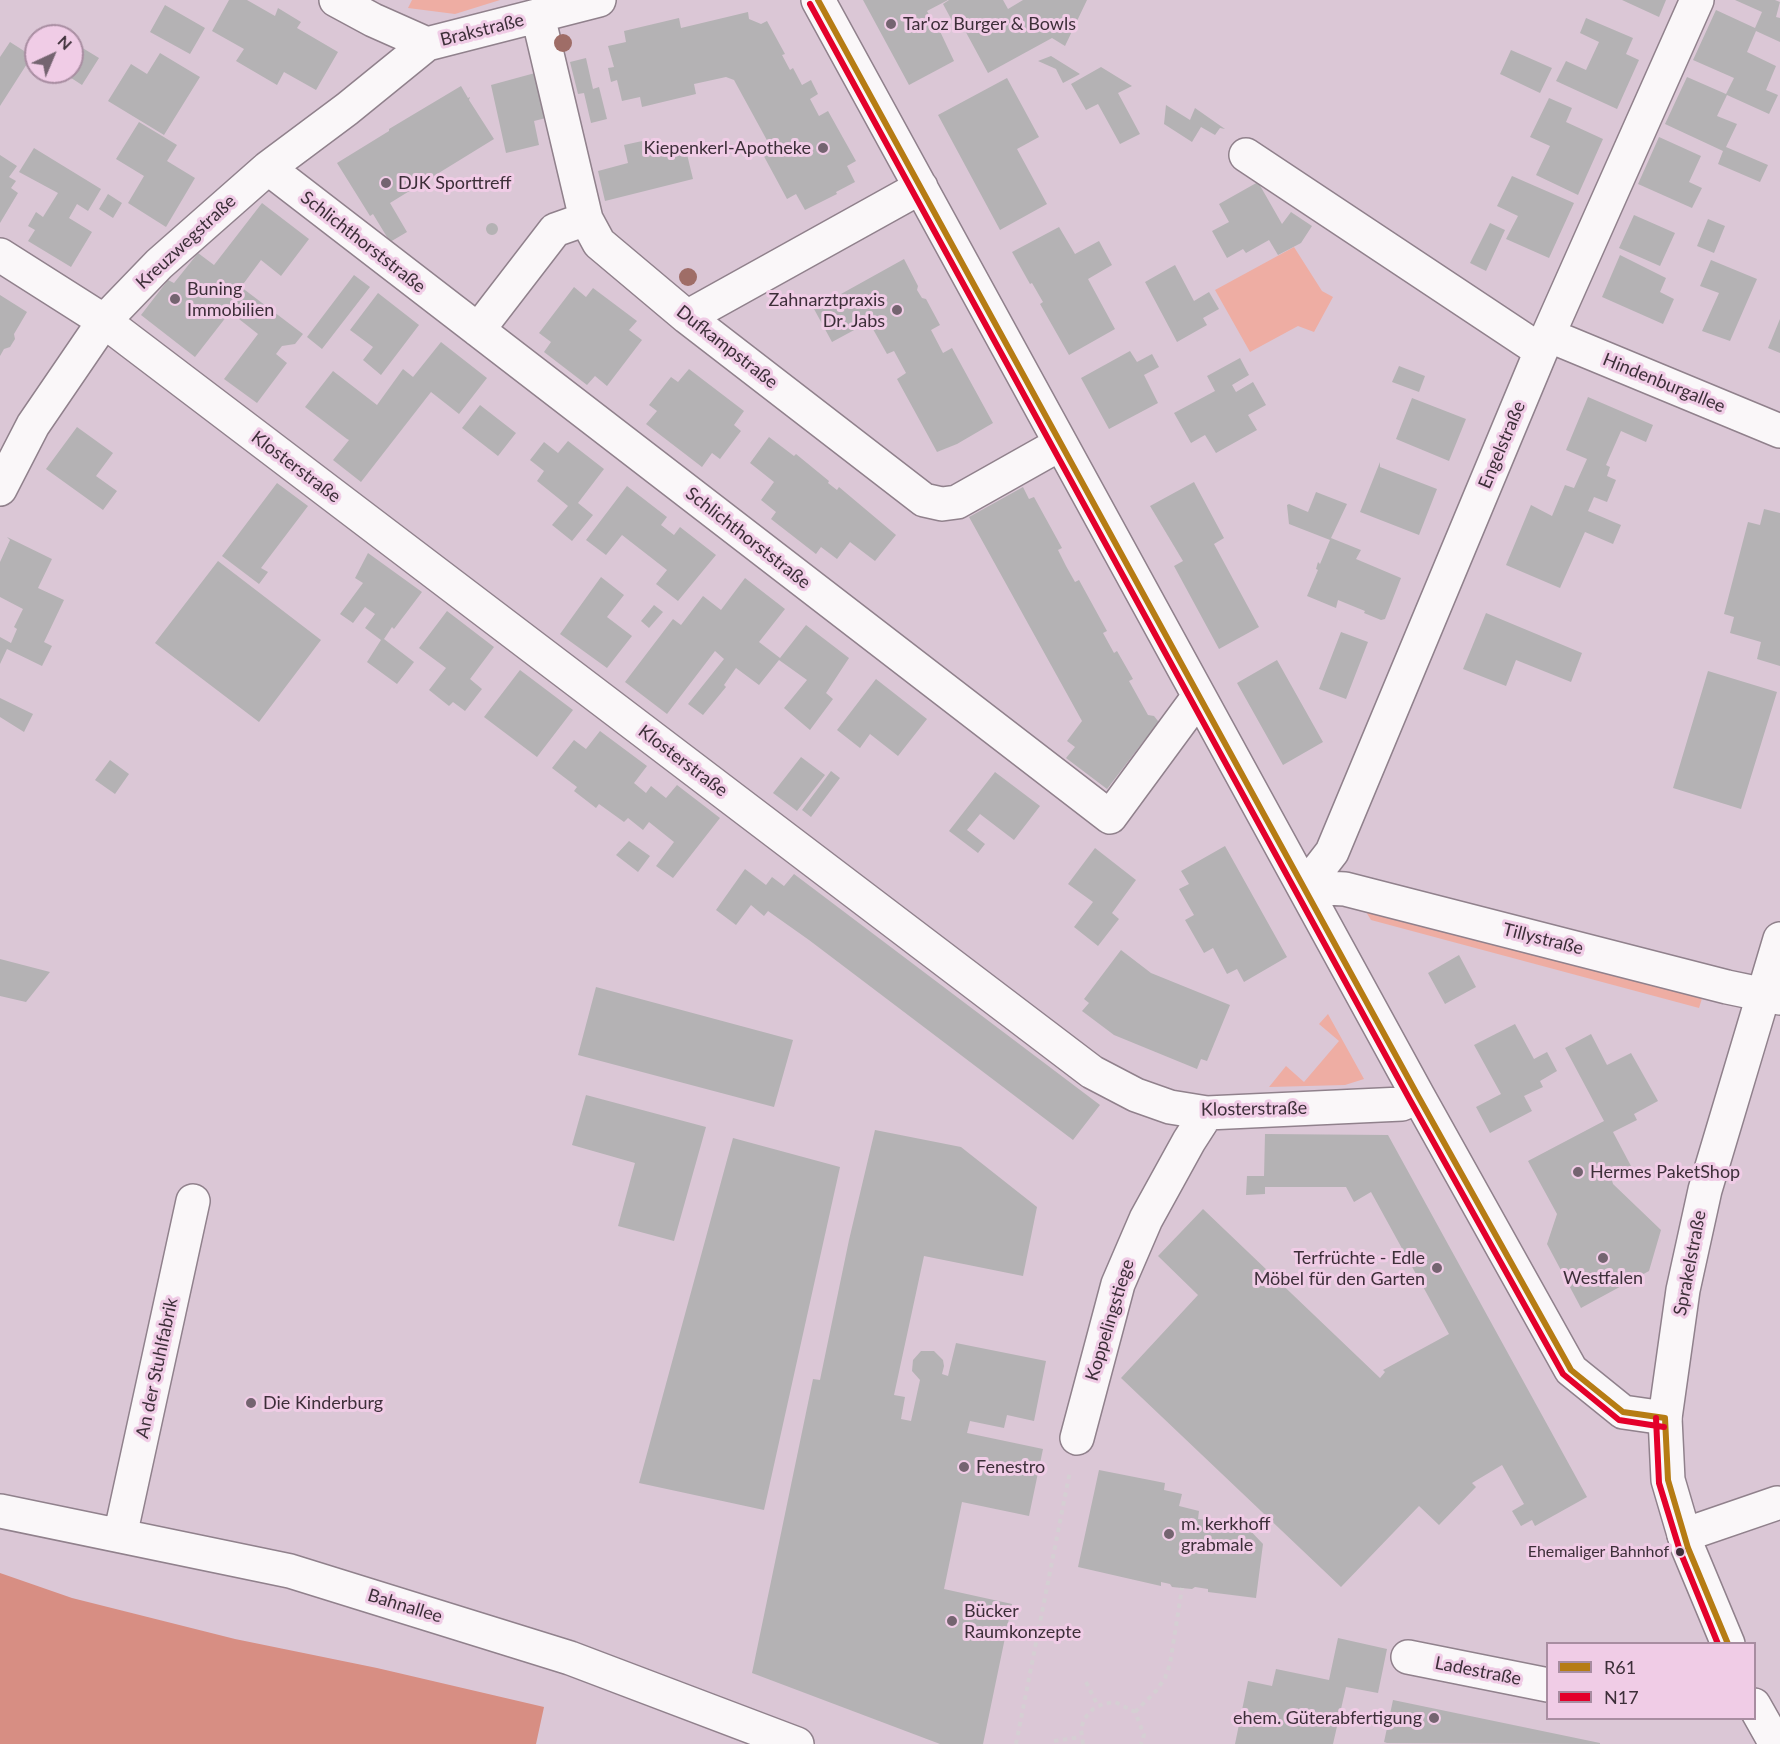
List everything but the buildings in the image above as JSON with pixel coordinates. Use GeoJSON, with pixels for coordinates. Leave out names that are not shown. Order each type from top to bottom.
{"type":"FeatureCollection","features":[{"type":"Feature","properties":{"kind":"street","name":"Brakstraße"},"geometry":{"type":"LineString","coordinates":[[336,0],[372,20],[427,44],[599,0]]}},
{"type":"Feature","properties":{"kind":"street"},"geometry":{"type":"LineString","coordinates":[[818,0],[1418,1096],[1571,1370],[1623,1412],[1665,1418]]}},
{"type":"Feature","properties":{"kind":"street","name":"Engelstraße"},"geometry":{"type":"LineString","coordinates":[[1305,887],[1332,852],[1544,343],[1697,0]]}},
{"type":"Feature","properties":{"kind":"street","name":"Dufkampstraße"},"geometry":{"type":"LineString","coordinates":[[538,16],[586,219],[599,243],[687,317],[924,500],[942,504],[957,502],[1060,444]]}},
{"type":"Feature","properties":{"kind":"street","name":"Kreuzwegstraße"},"geometry":{"type":"LineString","coordinates":[[0,489],[33,425],[104,321],[159,264],[267,168],[347,109],[427,44]]}},
{"type":"Feature","properties":{"kind":"street","name":"Hindenburgallee"},"geometry":{"type":"LineString","coordinates":[[1246,155],[1544,343],[1780,431]]}},
{"type":"Feature","properties":{"kind":"street","name":"Schlichthorststraße"},"geometry":{"type":"LineString","coordinates":[[267,168],[1110,817],[1199,696]]}},
{"type":"Feature","properties":{"kind":"street"},"geometry":{"type":"LineString","coordinates":[[687,317],[921,187]]}},
{"type":"Feature","properties":{"kind":"street"},"geometry":{"type":"LineString","coordinates":[[478,330],[555,230],[586,219]]}},
{"type":"Feature","properties":{"kind":"street","name":"Klosterstraße"},"geometry":{"type":"LineString","coordinates":[[0,255],[104,321],[1092,1072],[1136,1095],[1170,1107],[1207,1113],[1402,1104],[1418,1096]]}},
{"type":"Feature","properties":{"kind":"street","name":"Tillystraße"},"geometry":{"type":"LineString","coordinates":[[1305,887],[1345,889],[1772,997]]}},
{"type":"Feature","properties":{"kind":"street","name":"Sprakelstraße"},"geometry":{"type":"LineString","coordinates":[[1727,1642],[1684,1535],[1668,1480],[1665,1418],[1683,1290],[1705,1190],[1772,997],[1780,939]]}},
{"type":"Feature","properties":{"kind":"street","name":"Koppelingstiege"},"geometry":{"type":"LineString","coordinates":[[1077,1438],[1118,1284],[1146,1219],[1207,1113]]}},
{"type":"Feature","properties":{"kind":"street","name":"An der Stuhlfabrik"},"geometry":{"type":"LineString","coordinates":[[120,1536],[193,1201]]}},
{"type":"Feature","properties":{"kind":"street"},"geometry":{"type":"LineString","coordinates":[[1684,1535],[1777,1503]]}},
{"type":"Feature","properties":{"kind":"street","name":"Bahnallee"},"geometry":{"type":"LineString","coordinates":[[0,1511],[290,1571],[570,1658],[797,1744]]}},
{"type":"Feature","properties":{"kind":"street","name":"Ladestraße"},"geometry":{"type":"LineString","coordinates":[[1408,1657],[1546,1685]]}},
{"type":"Feature","properties":{"kind":"street"},"geometry":{"type":"LineString","coordinates":[[1756,1707],[1776,1744]]}},
{"type":"Feature","properties":{"kind":"path"},"geometry":{"type":"LineString","coordinates":[[1016,1744],[1077,1438]]}},
{"type":"Feature","properties":{"kind":"path"},"geometry":{"type":"LineString","coordinates":[[1135,1712],[1156,1691],[1165,1678],[1170,1664],[1182,1588]]}},
{"type":"Feature","properties":{"kind":"path"},"geometry":{"type":"LineString","coordinates":[[1086,1682],[1098,1706]]}},
{"type":"Feature","properties":{"kind":"path"},"geometry":{"type":"LineString","coordinates":[[1083,1744],[1081,1729],[1084,1719],[1098,1706],[1115,1702],[1135,1712],[1144,1735],[1141,1744]]}},
{"type":"Feature","properties":{"kind":"path"},"geometry":{"type":"LineString","coordinates":[[1054,1741],[1081,1737]]}},
{"type":"Feature","properties":{"kind":"shaded area"},"geometry":{"type":"Polygon","coordinates":[[[412,0],[500,0],[455,14],[408,8],[412,0]]]}},
{"type":"Feature","properties":{"kind":"shaded area"},"geometry":{"type":"Polygon","coordinates":[[[1294,247],[1322,291],[1333,297],[1314,332],[1298,326],[1250,352],[1215,290],[1294,247]]]}},
{"type":"Feature","properties":{"kind":"shaded area"},"geometry":{"type":"Polygon","coordinates":[[[1360,902],[1704,992],[1699,1008],[1371,920],[1360,902]]]}},
{"type":"Feature","properties":{"kind":"shaded area"},"geometry":{"type":"Polygon","coordinates":[[[1328,1014],[1364,1079],[1345,1085],[1269,1087],[1286,1066],[1304,1082],[1339,1041],[1319,1024],[1328,1014]]]}},
{"type":"Feature","properties":{"kind":"shaded area"},"geometry":{"type":"Polygon","coordinates":[[[0,1573],[72,1598],[235,1639],[377,1668],[544,1707],[536,1744],[0,1744],[0,1573]]]}},
{"type":"Feature","properties":{"kind":"transit line","name":"R61"},"geometry":{"type":"LineString","coordinates":[[818,0],[1418,1096],[1571,1370],[1623,1412],[1665,1418]]}},
{"type":"Feature","properties":{"kind":"transit line","name":"N17"},"geometry":{"type":"LineString","coordinates":[[810,4],[1410,1100],[1563,1374],[1619,1420],[1664,1427]]}},
{"type":"Feature","properties":{"kind":"transit line","name":"N17"},"geometry":{"type":"LineString","coordinates":[[1656,1418],[1659,1483],[1680,1551],[1717,1642]]}},
{"type":"Feature","properties":{"kind":"transit line","name":"R61"},"geometry":{"type":"LineString","coordinates":[[1665,1418],[1668,1480],[1688,1548],[1727,1642]]}},
{"type":"Feature","properties":{"kind":"place","name":"Tar'oz Burger & Bowls"},"geometry":{"type":"Point","coordinates":[891,24]}},
{"type":"Feature","properties":{"kind":"place","name":"Kiepenkerl-Apotheke"},"geometry":{"type":"Point","coordinates":[823,148]}},
{"type":"Feature","properties":{"kind":"place","name":"DJK Sporttreff"},"geometry":{"type":"Point","coordinates":[386,183]}},
{"type":"Feature","properties":{"kind":"place","name":"Buning Immobilien"},"geometry":{"type":"Point","coordinates":[175,299]}},
{"type":"Feature","properties":{"kind":"place","name":"Zahnarztpraxis Dr. Jabs"},"geometry":{"type":"Point","coordinates":[897,310]}},
{"type":"Feature","properties":{"kind":"place","name":"Hermes PaketShop"},"geometry":{"type":"Point","coordinates":[1578,1172]}},
{"type":"Feature","properties":{"kind":"place","name":"Westfalen"},"geometry":{"type":"Point","coordinates":[1603,1258]}},
{"type":"Feature","properties":{"kind":"place","name":"Terfrüchte - Edle Möbel für den Garten"},"geometry":{"type":"Point","coordinates":[1437,1268]}},
{"type":"Feature","properties":{"kind":"place","name":"Die Kinderburg"},"geometry":{"type":"Point","coordinates":[251,1403]}},
{"type":"Feature","properties":{"kind":"place","name":"Fenestro"},"geometry":{"type":"Point","coordinates":[964,1467]}},
{"type":"Feature","properties":{"kind":"place","name":"m. kerkhoff grabmale"},"geometry":{"type":"Point","coordinates":[1169,1534]}},
{"type":"Feature","properties":{"kind":"place","name":"Ehemaliger Bahnhof"},"geometry":{"type":"Point","coordinates":[1680,1552]}},
{"type":"Feature","properties":{"kind":"place","name":"Bücker Raumkonzepte"},"geometry":{"type":"Point","coordinates":[952,1621]}},
{"type":"Feature","properties":{"kind":"place","name":"ehem. Güterabfertigung"},"geometry":{"type":"Point","coordinates":[1434,1718]}}]}
